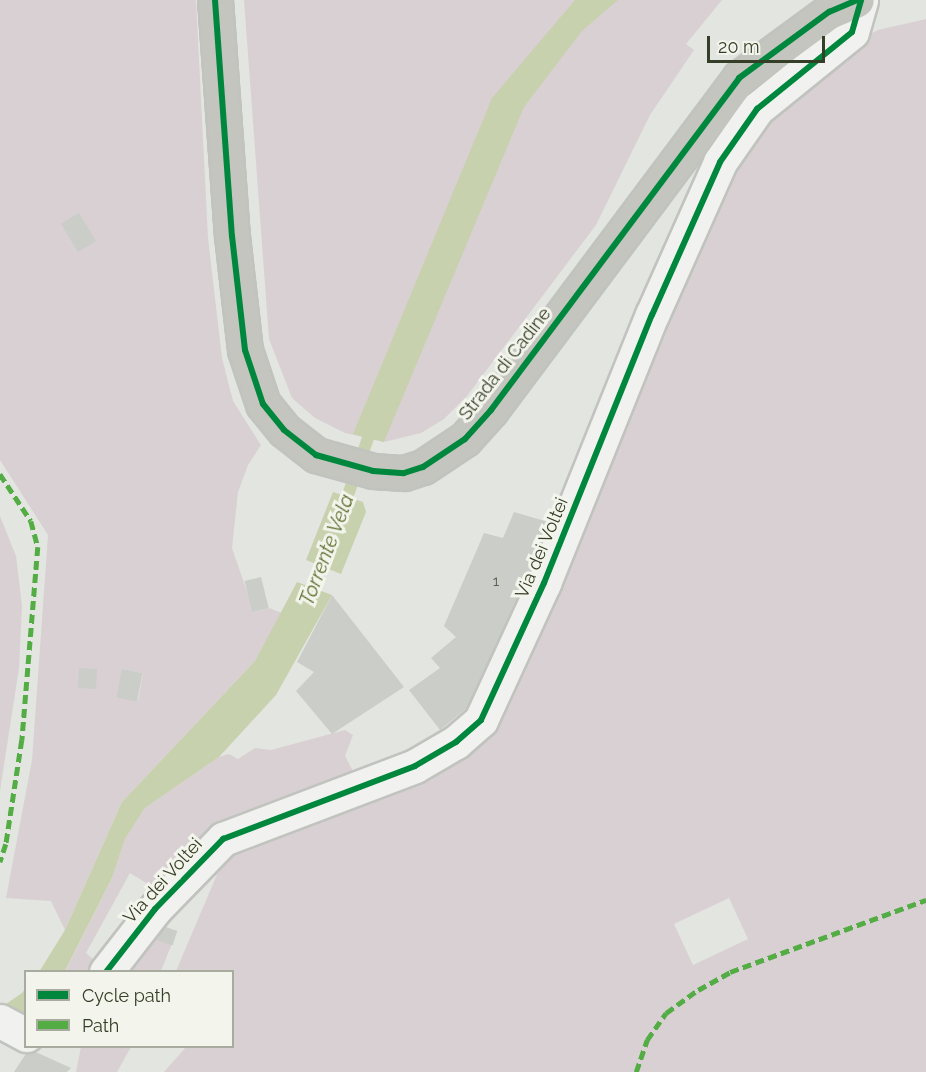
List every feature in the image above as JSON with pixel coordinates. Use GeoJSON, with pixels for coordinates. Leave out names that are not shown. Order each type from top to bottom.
{"type":"FeatureCollection","features":[{"type":"Feature","properties":{"kind":"street","name":"Strada di Cadine"},"geometry":{"type":"LineString","coordinates":[[215,0],[232,237],[245,350],[263,404],[284,430],[316,455],[357,468],[405,473],[423,467],[465,439],[491,410],[739,78],[829,12],[859,0]]}},
{"type":"Feature","properties":{"kind":"street","name":"Via dei Voltei"},"geometry":{"type":"LineString","coordinates":[[108,970],[155,909],[223,839],[414,766],[456,742],[481,720],[544,583],[652,315],[720,162],[757,109],[852,32],[859,0]]}},
{"type":"Feature","properties":{"kind":"shaded area"},"geometry":{"type":"Polygon","coordinates":[[[0,0],[196,0],[208,238],[222,358],[233,401],[261,445],[248,465],[238,492],[232,548],[254,612],[269,608],[282,613],[255,661],[122,802],[65,930],[51,901],[6,898],[32,760],[48,535],[0,460],[0,0]],[[122,669],[138,701],[143,673],[122,669]]]}},
{"type":"Feature","properties":{"kind":"shaded area"},"geometry":{"type":"Polygon","coordinates":[[[244,0],[722,0],[686,44],[694,50],[650,115],[596,225],[467,396],[444,419],[421,433],[384,442],[345,433],[315,418],[292,398],[269,339],[244,0]]]}},
{"type":"Feature","properties":{"kind":"shaded area"},"geometry":{"type":"Polygon","coordinates":[[[926,19],[926,1072],[164,1072],[185,1048],[234,1048],[234,970],[176,970],[224,858],[243,843],[468,747],[703,214],[758,121],[852,43],[878,30],[926,19]],[[729,898],[674,924],[693,965],[748,939],[729,898]]]}},
{"type":"Feature","properties":{"kind":"shaded area"},"geometry":{"type":"Polygon","coordinates":[[[0,516],[16,556],[22,606],[19,668],[0,791],[0,516]]]}},
{"type":"Feature","properties":{"kind":"shaded area"},"geometry":{"type":"Polygon","coordinates":[[[345,730],[353,735],[345,756],[354,773],[196,839],[156,889],[130,873],[86,953],[99,964],[94,970],[66,970],[112,878],[125,839],[145,808],[219,757],[229,754],[238,759],[255,748],[271,750],[345,730]]]}},
{"type":"Feature","properties":{"kind":"shaded area"},"geometry":{"type":"Polygon","coordinates":[[[157,924],[177,931],[161,970],[120,970],[157,924]]]}},
{"type":"Feature","properties":{"kind":"shaded area"},"geometry":{"type":"Polygon","coordinates":[[[81,1048],[130,1048],[117,1072],[76,1072],[81,1048]]]}},
{"type":"Feature","properties":{"kind":"water"},"geometry":{"type":"Polygon","coordinates":[[[575,0],[618,0],[582,31],[524,107],[384,442],[353,434],[492,98],[575,0]]]}},
{"type":"Feature","properties":{"kind":"water"},"geometry":{"type":"Polygon","coordinates":[[[333,492],[363,502],[366,512],[341,574],[306,560],[333,492]]]}},
{"type":"Feature","properties":{"kind":"water"},"geometry":{"type":"Polygon","coordinates":[[[297,582],[332,595],[276,695],[219,757],[145,808],[125,839],[112,878],[66,970],[40,970],[65,930],[122,802],[255,661],[297,582]]]}},
{"type":"Feature","properties":{"kind":"water"},"geometry":{"type":"Polygon","coordinates":[[[24,990],[24,1016],[0,1008],[24,990]]]}},
{"type":"Feature","properties":{"kind":"building"},"geometry":{"type":"Polygon","coordinates":[[[79,213],[96,241],[78,252],[61,224],[79,213]]]}},
{"type":"Feature","properties":{"kind":"building"},"geometry":{"type":"Polygon","coordinates":[[[514,512],[555,524],[475,701],[440,730],[409,690],[440,668],[431,658],[456,637],[444,626],[484,533],[503,538],[514,512]]]}},
{"type":"Feature","properties":{"kind":"building"},"geometry":{"type":"Polygon","coordinates":[[[261,577],[269,608],[252,612],[245,581],[261,577]]]}},
{"type":"Feature","properties":{"kind":"building"},"geometry":{"type":"Polygon","coordinates":[[[332,595],[404,687],[332,734],[296,691],[314,672],[297,662],[332,595]]]}},
{"type":"Feature","properties":{"kind":"building"},"geometry":{"type":"Polygon","coordinates":[[[79,668],[97,669],[96,689],[78,688],[79,668]]]}},
{"type":"Feature","properties":{"kind":"building"},"geometry":{"type":"Polygon","coordinates":[[[122,669],[143,673],[137,701],[116,697],[122,669]]]}},
{"type":"Feature","properties":{"kind":"building"},"geometry":{"type":"Polygon","coordinates":[[[162,926],[177,931],[173,945],[157,940],[162,926]]]}},
{"type":"Feature","properties":{"kind":"building"},"geometry":{"type":"Polygon","coordinates":[[[29,1049],[71,1068],[67,1072],[14,1072],[29,1049]]]}},
{"type":"Feature","properties":{"kind":"waterway","name":"Torrente Vela"},"geometry":{"type":"LineString","coordinates":[[342,512],[373,424]]}},
{"type":"Feature","properties":{"kind":"waterway","name":"Torrente Vela"},"geometry":{"type":"LineString","coordinates":[[308,602],[328,551]]}},
{"type":"Feature","properties":{"kind":"marked path"},"geometry":{"type":"LineString","coordinates":[[0,474],[31,521],[38,547],[22,740],[6,844],[0,862]]}},
{"type":"Feature","properties":{"kind":"marked path"},"geometry":{"type":"LineString","coordinates":[[636,1072],[647,1040],[666,1013],[698,990],[730,972],[926,900]]}},
{"type":"Feature","properties":{"kind":"cycle path"},"geometry":{"type":"LineString","coordinates":[[215,0],[232,236],[245,350],[263,404],[284,430],[316,455],[373,471],[404,473],[423,467],[465,439],[491,410],[739,78],[829,12],[857,0]]}},
{"type":"Feature","properties":{"kind":"cycle path"},"geometry":{"type":"LineString","coordinates":[[108,970],[155,909],[223,839],[415,766],[456,742],[481,720],[544,583],[652,315],[720,162],[757,109],[852,32],[861,0]]}}]}
